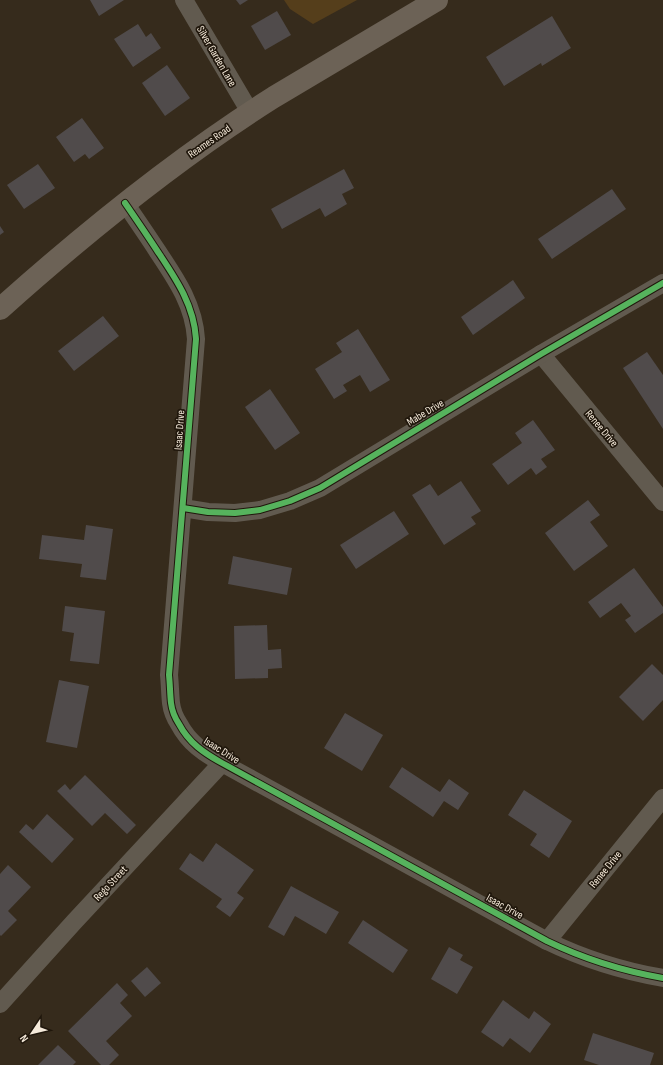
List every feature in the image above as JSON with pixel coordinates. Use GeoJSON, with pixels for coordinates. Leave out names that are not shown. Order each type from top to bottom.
{"type":"FeatureCollection","features":[{"type":"Feature","properties":{"kind":"main road","name":"Reames Road"},"geometry":{"type":"LineString","coordinates":[[0,309],[125,203],[176,164],[250,112],[437,0]]}},
{"type":"Feature","properties":{"kind":"street","name":"Silver Garden Lane"},"geometry":{"type":"LineString","coordinates":[[184,0],[250,112]]}},
{"type":"Feature","properties":{"kind":"street","name":"Isaac Drive"},"geometry":{"type":"LineString","coordinates":[[125,203],[173,274],[192,312],[196,326],[169,675],[171,704],[174,716],[184,734],[197,748],[222,764],[547,941],[567,951],[614,968],[663,978]]}},
{"type":"Feature","properties":{"kind":"street","name":"Mabe Drive"},"geometry":{"type":"LineString","coordinates":[[183,508],[208,512],[235,513],[260,510],[290,501],[320,488],[663,282]]}},
{"type":"Feature","properties":{"kind":"street","name":"Renee Drive"},"geometry":{"type":"LineString","coordinates":[[541,354],[663,502]]}},
{"type":"Feature","properties":{"kind":"street","name":"Rego Street"},"geometry":{"type":"LineString","coordinates":[[0,1004],[74,922],[222,764]]}},
{"type":"Feature","properties":{"kind":"street","name":"Renee Drive"},"geometry":{"type":"LineString","coordinates":[[547,941],[663,798]]}},
{"type":"Feature","properties":{"kind":"shaded area"},"geometry":{"type":"Polygon","coordinates":[[[284,0],[357,0],[313,24],[290,9],[284,0]]]}},
{"type":"Feature","properties":{"kind":"building"},"geometry":{"type":"Polygon","coordinates":[[[90,0],[124,0],[99,16],[90,0]]]}},
{"type":"Feature","properties":{"kind":"building"},"geometry":{"type":"Polygon","coordinates":[[[236,0],[248,0],[240,5],[236,0]]]}},
{"type":"Feature","properties":{"kind":"building"},"geometry":{"type":"Polygon","coordinates":[[[277,11],[291,35],[265,50],[251,26],[277,11]]]}},
{"type":"Feature","properties":{"kind":"building"},"geometry":{"type":"Polygon","coordinates":[[[552,16],[571,48],[542,66],[541,63],[504,86],[486,57],[552,16]]]}},
{"type":"Feature","properties":{"kind":"building"},"geometry":{"type":"Polygon","coordinates":[[[138,24],[146,37],[151,33],[161,48],[133,67],[114,39],[138,24]]]}},
{"type":"Feature","properties":{"kind":"building"},"geometry":{"type":"Polygon","coordinates":[[[167,65],[190,98],[165,116],[142,83],[167,65]]]}},
{"type":"Feature","properties":{"kind":"building"},"geometry":{"type":"Polygon","coordinates":[[[82,118],[104,148],[89,159],[85,154],[74,162],[56,137],[82,118]]]}},
{"type":"Feature","properties":{"kind":"building"},"geometry":{"type":"Polygon","coordinates":[[[38,164],[55,188],[24,209],[7,185],[38,164]]]}},
{"type":"Feature","properties":{"kind":"building"},"geometry":{"type":"Polygon","coordinates":[[[344,169],[354,188],[342,194],[347,204],[325,217],[320,208],[282,229],[271,209],[344,169]]]}},
{"type":"Feature","properties":{"kind":"building"},"geometry":{"type":"Polygon","coordinates":[[[612,189],[626,209],[552,259],[538,239],[612,189]]]}},
{"type":"Feature","properties":{"kind":"building"},"geometry":{"type":"Polygon","coordinates":[[[0,226],[4,232],[0,235],[0,226]]]}},
{"type":"Feature","properties":{"kind":"building"},"geometry":{"type":"Polygon","coordinates":[[[513,280],[525,298],[473,335],[461,317],[513,280]]]}},
{"type":"Feature","properties":{"kind":"building"},"geometry":{"type":"Polygon","coordinates":[[[103,316],[119,336],[74,371],[58,351],[103,316]]]}},
{"type":"Feature","properties":{"kind":"building"},"geometry":{"type":"Polygon","coordinates":[[[358,329],[390,380],[370,392],[360,375],[343,385],[347,391],[334,399],[315,369],[342,352],[336,343],[358,329]]]}},
{"type":"Feature","properties":{"kind":"building"},"geometry":{"type":"Polygon","coordinates":[[[647,352],[663,375],[663,429],[623,368],[647,352]]]}},
{"type":"Feature","properties":{"kind":"building"},"geometry":{"type":"Polygon","coordinates":[[[270,389],[300,433],[275,450],[245,407],[270,389]]]}},
{"type":"Feature","properties":{"kind":"building"},"geometry":{"type":"Polygon","coordinates":[[[533,420],[555,450],[541,459],[547,467],[536,475],[531,468],[508,485],[492,464],[522,443],[515,433],[533,420]]]}},
{"type":"Feature","properties":{"kind":"building"},"geometry":{"type":"Polygon","coordinates":[[[461,481],[481,511],[471,517],[476,524],[444,545],[412,495],[430,484],[438,496],[461,481]]]}},
{"type":"Feature","properties":{"kind":"building"},"geometry":{"type":"Polygon","coordinates":[[[588,500],[600,515],[590,522],[608,546],[574,571],[545,533],[588,500]]]}},
{"type":"Feature","properties":{"kind":"building"},"geometry":{"type":"Polygon","coordinates":[[[394,511],[409,534],[356,569],[340,545],[394,511]]]}},
{"type":"Feature","properties":{"kind":"building"},"geometry":{"type":"Polygon","coordinates":[[[86,525],[113,529],[106,580],[80,577],[82,564],[39,559],[42,535],[84,540],[86,525]]]}},
{"type":"Feature","properties":{"kind":"building"},"geometry":{"type":"Polygon","coordinates":[[[233,556],[292,568],[287,595],[228,584],[233,556]]]}},
{"type":"Feature","properties":{"kind":"building"},"geometry":{"type":"Polygon","coordinates":[[[634,568],[663,607],[663,613],[635,633],[625,620],[631,616],[621,603],[600,618],[588,602],[634,568]]]}},
{"type":"Feature","properties":{"kind":"building"},"geometry":{"type":"Polygon","coordinates":[[[65,606],[105,611],[99,664],[70,661],[74,633],[62,631],[65,606]]]}},
{"type":"Feature","properties":{"kind":"building"},"geometry":{"type":"Polygon","coordinates":[[[267,625],[268,650],[281,649],[282,668],[268,669],[268,678],[235,679],[234,626],[267,625]]]}},
{"type":"Feature","properties":{"kind":"building"},"geometry":{"type":"Polygon","coordinates":[[[652,664],[663,675],[663,700],[643,721],[619,697],[652,664]]]}},
{"type":"Feature","properties":{"kind":"building"},"geometry":{"type":"Polygon","coordinates":[[[59,680],[89,686],[77,748],[46,742],[59,680]]]}},
{"type":"Feature","properties":{"kind":"building"},"geometry":{"type":"Polygon","coordinates":[[[345,713],[383,735],[362,771],[324,748],[345,713]]]}},
{"type":"Feature","properties":{"kind":"building"},"geometry":{"type":"Polygon","coordinates":[[[402,767],[440,792],[449,779],[469,793],[458,810],[444,801],[433,817],[389,787],[402,767]]]}},
{"type":"Feature","properties":{"kind":"building"},"geometry":{"type":"Polygon","coordinates":[[[85,775],[136,825],[127,834],[105,813],[92,826],[57,791],[65,784],[70,790],[85,775]]]}},
{"type":"Feature","properties":{"kind":"building"},"geometry":{"type":"Polygon","coordinates":[[[524,790],[572,821],[549,858],[530,845],[537,834],[508,815],[524,790]]]}},
{"type":"Feature","properties":{"kind":"building"},"geometry":{"type":"Polygon","coordinates":[[[47,814],[74,839],[52,863],[19,832],[26,824],[33,830],[47,814]]]}},
{"type":"Feature","properties":{"kind":"building"},"geometry":{"type":"Polygon","coordinates":[[[216,843],[254,870],[237,893],[244,898],[230,917],[216,907],[222,899],[179,869],[190,853],[203,862],[216,843]]]}},
{"type":"Feature","properties":{"kind":"building"},"geometry":{"type":"Polygon","coordinates":[[[8,865],[31,887],[8,911],[17,920],[1,936],[0,874],[8,865]]]}},
{"type":"Feature","properties":{"kind":"building"},"geometry":{"type":"Polygon","coordinates":[[[291,886],[339,912],[326,934],[295,916],[284,936],[268,927],[291,886]]]}},
{"type":"Feature","properties":{"kind":"building"},"geometry":{"type":"Polygon","coordinates":[[[363,920],[408,950],[393,973],[348,943],[363,920]]]}},
{"type":"Feature","properties":{"kind":"building"},"geometry":{"type":"Polygon","coordinates":[[[449,947],[463,955],[460,960],[473,967],[457,994],[431,979],[449,947]]]}},
{"type":"Feature","properties":{"kind":"building"},"geometry":{"type":"Polygon","coordinates":[[[147,967],[161,983],[145,997],[131,981],[147,967]]]}},
{"type":"Feature","properties":{"kind":"building"},"geometry":{"type":"Polygon","coordinates":[[[117,983],[128,995],[120,1003],[132,1016],[106,1041],[119,1055],[109,1065],[101,1065],[68,1031],[117,983]]]}},
{"type":"Feature","properties":{"kind":"building"},"geometry":{"type":"Polygon","coordinates":[[[503,1000],[529,1019],[534,1011],[551,1024],[530,1053],[510,1038],[503,1047],[481,1032],[503,1000]]]}},
{"type":"Feature","properties":{"kind":"building"},"geometry":{"type":"Polygon","coordinates":[[[593,1033],[654,1053],[650,1065],[599,1065],[584,1060],[593,1033]]]}},
{"type":"Feature","properties":{"kind":"building"},"geometry":{"type":"Polygon","coordinates":[[[58,1045],[76,1062],[73,1065],[38,1065],[58,1045]]]}},
{"type":"Feature","properties":{"kind":"cycle path"},"geometry":{"type":"LineString","coordinates":[[125,203],[146,233],[183,293],[195,327],[196,339],[169,675],[172,709],[187,737],[215,759],[547,941],[604,964],[663,978]]}},
{"type":"Feature","properties":{"kind":"cycle path"},"geometry":{"type":"LineString","coordinates":[[183,508],[208,512],[235,513],[260,510],[290,501],[320,488],[541,354],[663,283]]}}]}
